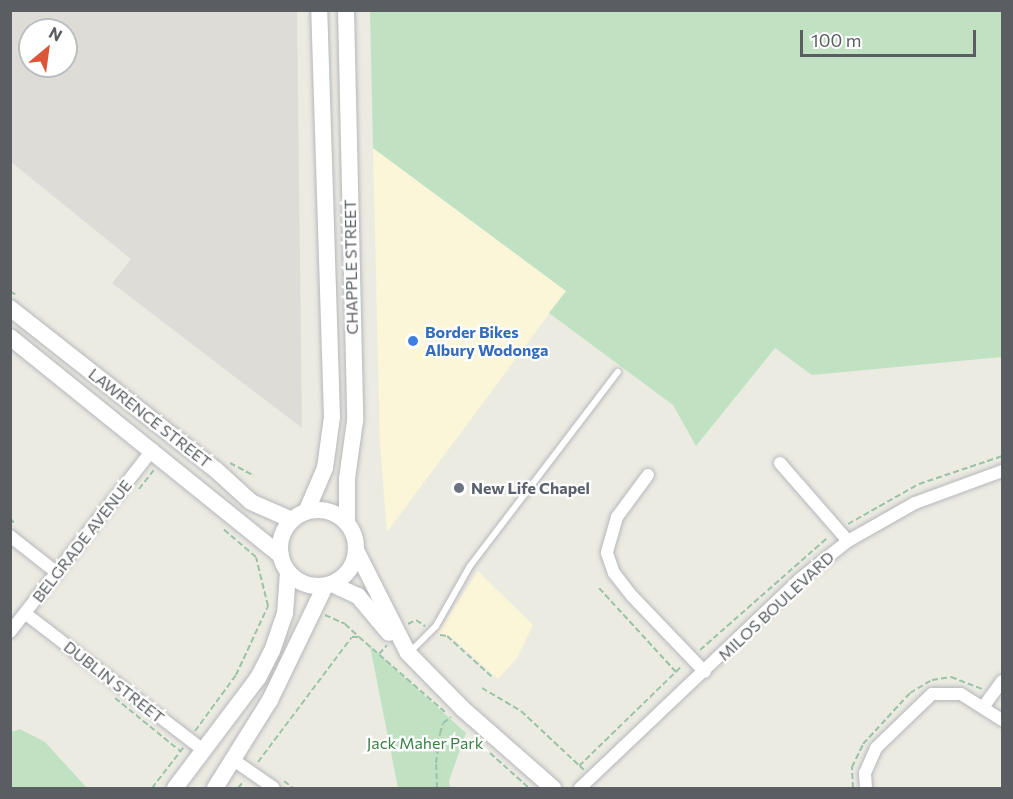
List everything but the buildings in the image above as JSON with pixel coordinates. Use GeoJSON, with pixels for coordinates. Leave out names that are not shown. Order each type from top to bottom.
{"type":"FeatureCollection","features":[{"type":"Feature","properties":{"kind":"street","name":"CHAPPLE STREET"},"geometry":{"type":"LineString","coordinates":[[299,515],[325,468],[332,417],[319,10]]}},
{"type":"Feature","properties":{"kind":"street","name":"CHAPPLE STREET"},"geometry":{"type":"LineString","coordinates":[[346,10],[355,421],[347,479],[347,523]]}},
{"type":"Feature","properties":{"kind":"street","name":"LAWRENCE STREET"},"geometry":{"type":"LineString","coordinates":[[10,308],[261,509],[299,515]]}},
{"type":"Feature","properties":{"kind":"street","name":"LAWRENCE STREET"},"geometry":{"type":"LineString","coordinates":[[10,337],[148,455],[281,556]]}},
{"type":"Feature","properties":{"kind":"street"},"geometry":{"type":"LineString","coordinates":[[148,455],[166,431]]}},
{"type":"Feature","properties":{"kind":"street","name":"BELGRADE AVENUE"},"geometry":{"type":"LineString","coordinates":[[10,632],[148,455]]}},
{"type":"Feature","properties":{"kind":"street"},"geometry":{"type":"LineString","coordinates":[[780,463],[848,541]]}},
{"type":"Feature","properties":{"kind":"street","name":"MILOS BOULEVARD"},"geometry":{"type":"LineString","coordinates":[[580,789],[800,579],[848,541],[915,503],[1002,471]]}},
{"type":"Feature","properties":{"kind":"street"},"geometry":{"type":"LineString","coordinates":[[648,475],[617,517],[606,553],[614,573],[632,596],[705,672]]}},
{"type":"Feature","properties":{"kind":"street"},"geometry":{"type":"LineString","coordinates":[[174,789],[258,678],[272,651],[285,614],[288,572],[281,556],[282,536],[299,515],[326,511],[347,523],[353,531],[357,552],[401,643]]}},
{"type":"Feature","properties":{"kind":"street"},"geometry":{"type":"LineString","coordinates":[[10,536],[57,573]]}},
{"type":"Feature","properties":{"kind":"street"},"geometry":{"type":"LineString","coordinates":[[215,789],[235,761],[283,676],[328,585],[347,574],[357,552]]}},
{"type":"Feature","properties":{"kind":"street"},"geometry":{"type":"LineString","coordinates":[[288,572],[305,584],[328,585],[358,596],[463,709],[553,789]]}},
{"type":"Feature","properties":{"kind":"street","name":"DUBLIN STREET"},"geometry":{"type":"LineString","coordinates":[[26,614],[202,750]]}},
{"type":"Feature","properties":{"kind":"street"},"geometry":{"type":"LineString","coordinates":[[984,706],[1002,681]]}},
{"type":"Feature","properties":{"kind":"street"},"geometry":{"type":"LineString","coordinates":[[866,789],[865,773],[876,748],[924,699],[938,693],[952,692],[984,706],[1002,720]]}},
{"type":"Feature","properties":{"kind":"street"},"geometry":{"type":"LineString","coordinates":[[235,761],[273,789]]}},
{"type":"Feature","properties":{"kind":"lane"},"geometry":{"type":"LineString","coordinates":[[401,643],[432,631],[470,566],[618,372]]}},
{"type":"Feature","properties":{"kind":"path"},"geometry":{"type":"LineString","coordinates":[[148,455],[162,477]]}},
{"type":"Feature","properties":{"kind":"path"},"geometry":{"type":"LineString","coordinates":[[152,789],[236,675],[268,606],[256,557],[214,521]]}},
{"type":"Feature","properties":{"kind":"path"},"geometry":{"type":"LineString","coordinates":[[599,588],[677,672]]}},
{"type":"Feature","properties":{"kind":"path"},"geometry":{"type":"LineString","coordinates":[[379,654],[401,643],[414,620],[432,631],[447,636],[492,677]]}},
{"type":"Feature","properties":{"kind":"path"},"geometry":{"type":"LineString","coordinates":[[239,789],[349,640],[359,637],[457,723]]}},
{"type":"Feature","properties":{"kind":"path"},"geometry":{"type":"LineString","coordinates":[[482,688],[521,711],[592,778]]}},
{"type":"Feature","properties":{"kind":"path"},"geometry":{"type":"LineString","coordinates":[[437,789],[437,754],[443,723],[449,716]]}},
{"type":"Feature","properties":{"kind":"path"},"geometry":{"type":"LineString","coordinates":[[489,752],[529,789]]}},
{"type":"Feature","properties":{"kind":"path"},"geometry":{"type":"LineString","coordinates":[[239,789],[247,789]]}},
{"type":"Feature","properties":{"kind":"shaded area"},"geometry":{"type":"Polygon","coordinates":[[[10,11],[297,11],[302,428],[112,283],[131,259],[11,162],[10,11]]]}},
{"type":"Feature","properties":{"kind":"shaded area"},"geometry":{"type":"Polygon","coordinates":[[[373,148],[566,291],[387,532],[380,444],[373,148]]]}},
{"type":"Feature","properties":{"kind":"shaded area"},"geometry":{"type":"Polygon","coordinates":[[[478,571],[533,625],[517,658],[498,679],[449,635],[446,639],[438,632],[478,571]]]}},
{"type":"Feature","properties":{"kind":"green space"},"geometry":{"type":"Polygon","coordinates":[[[370,11],[1002,11],[1002,357],[812,375],[775,348],[696,446],[673,405],[549,313],[566,291],[373,148],[370,11]]]}},
{"type":"Feature","properties":{"kind":"green space","name":"Jack Maher Park"},"geometry":{"type":"Polygon","coordinates":[[[370,646],[466,733],[449,781],[450,788],[398,788],[370,646]]]}},
{"type":"Feature","properties":{"kind":"green space"},"geometry":{"type":"Polygon","coordinates":[[[20,729],[45,742],[87,788],[11,788],[11,732],[20,729]]]}},
{"type":"Feature","properties":{"kind":"place","name":"Border Bikes Albury Wodonga"},"geometry":{"type":"Point","coordinates":[413,341]}},
{"type":"Feature","properties":{"kind":"place","name":"New Life Chapel"},"geometry":{"type":"Point","coordinates":[459,488]}}]}
